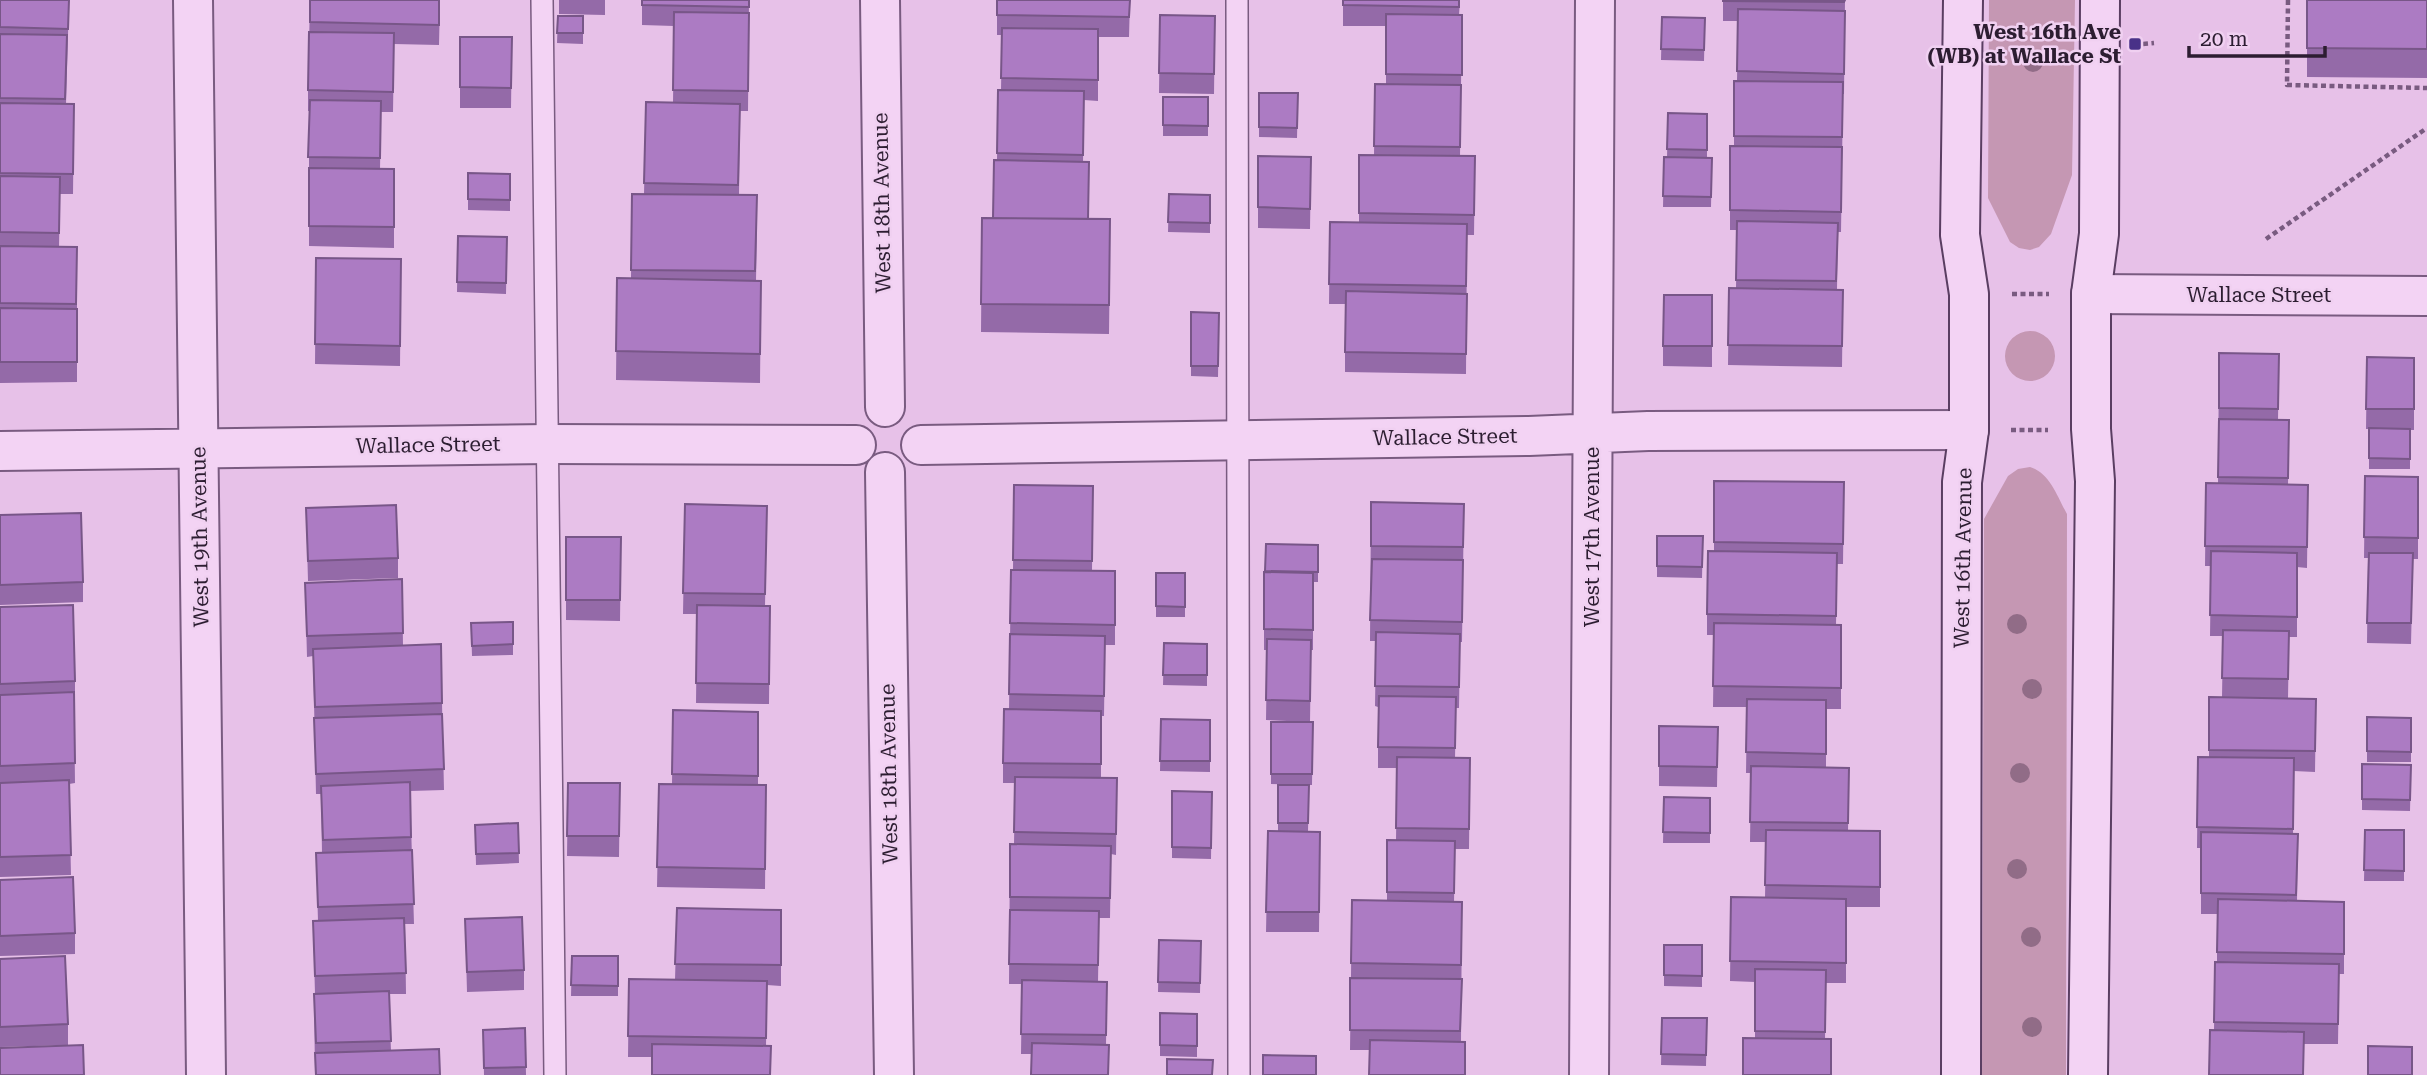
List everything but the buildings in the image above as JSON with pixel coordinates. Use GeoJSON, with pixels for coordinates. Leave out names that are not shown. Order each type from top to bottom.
{"type":"FeatureCollection","features":[{"type":"Feature","properties":{"kind":"street","name":"West 19th Avenue"},"geometry":{"type":"LineString","coordinates":[[193,0],[206,1075]]}},
{"type":"Feature","properties":{"kind":"street","name":"West 18th Avenue"},"geometry":{"type":"LineString","coordinates":[[880,0],[885,407]]}},
{"type":"Feature","properties":{"kind":"street","name":"West 17th Avenue"},"geometry":{"type":"LineString","coordinates":[[1589,1075],[1595,0]]}},
{"type":"Feature","properties":{"kind":"street","name":"West 16th Avenue"},"geometry":{"type":"LineString","coordinates":[[1961,1075],[1962,482],[1969,430],[1969,294],[1961,235],[1963,0]]}},
{"type":"Feature","properties":{"kind":"street"},"geometry":{"type":"LineString","coordinates":[[2088,1075],[2095,481],[2091,429],[2091,294],[2099,234],[2100,0]]}},
{"type":"Feature","properties":{"kind":"street","name":"Wallace Street"},"geometry":{"type":"LineString","coordinates":[[2091,294],[2427,296]]}},
{"type":"Feature","properties":{"kind":"street"},"geometry":{"type":"LineString","coordinates":[[885,407],[904,410],[912,417],[922,435],[921,445],[918,454],[905,468],[885,472],[866,464],[860,455],[856,445],[859,425],[874,410],[885,407]]}},
{"type":"Feature","properties":{"kind":"street","name":"Wallace Street"},"geometry":{"type":"LineString","coordinates":[[921,445],[1661,430],[1969,430]]}},
{"type":"Feature","properties":{"kind":"street","name":"Wallace Street"},"geometry":{"type":"LineString","coordinates":[[0,451],[548,444],[856,445]]}},
{"type":"Feature","properties":{"kind":"street","name":"West 18th Avenue"},"geometry":{"type":"LineString","coordinates":[[885,472],[894,1075]]}},
{"type":"Feature","properties":{"kind":"lane"},"geometry":{"type":"LineString","coordinates":[[542,0],[555,1075]]}},
{"type":"Feature","properties":{"kind":"lane"},"geometry":{"type":"LineString","coordinates":[[1237,0],[1239,1075]]}},
{"type":"Feature","properties":{"kind":"path"},"geometry":{"type":"LineString","coordinates":[[2288,0],[2287,85],[2427,88]]}},
{"type":"Feature","properties":{"kind":"path"},"geometry":{"type":"LineString","coordinates":[[2266,239],[2427,128]]}},
{"type":"Feature","properties":{"kind":"path"},"geometry":{"type":"LineString","coordinates":[[1969,294],[2091,294]]}},
{"type":"Feature","properties":{"kind":"path"},"geometry":{"type":"LineString","coordinates":[[1969,430],[2091,429]]}},
{"type":"Feature","properties":{"kind":"shaded area"},"geometry":{"type":"Polygon","coordinates":[[[1989,0],[2075,0],[2072,175],[2051,234],[2039,247],[2030,250],[2019,248],[2010,242],[1988,198],[1989,0]]]}},
{"type":"Feature","properties":{"kind":"shaded area"},"geometry":{"type":"Polygon","coordinates":[[[2030,331],[2047,339],[2055,356],[2047,373],[2030,381],[2013,373],[2005,356],[2013,339],[2030,331]]]}},
{"type":"Feature","properties":{"kind":"shaded area"},"geometry":{"type":"Polygon","coordinates":[[[2030,467],[2048,480],[2067,514],[2066,1075],[1982,1075],[1984,519],[2008,476],[2018,469],[2030,467]]]}},
{"type":"Feature","properties":{"kind":"place","name":"West 16th Ave (WB) at Wallace St"},"geometry":{"type":"Point","coordinates":[2135,44]}}]}
